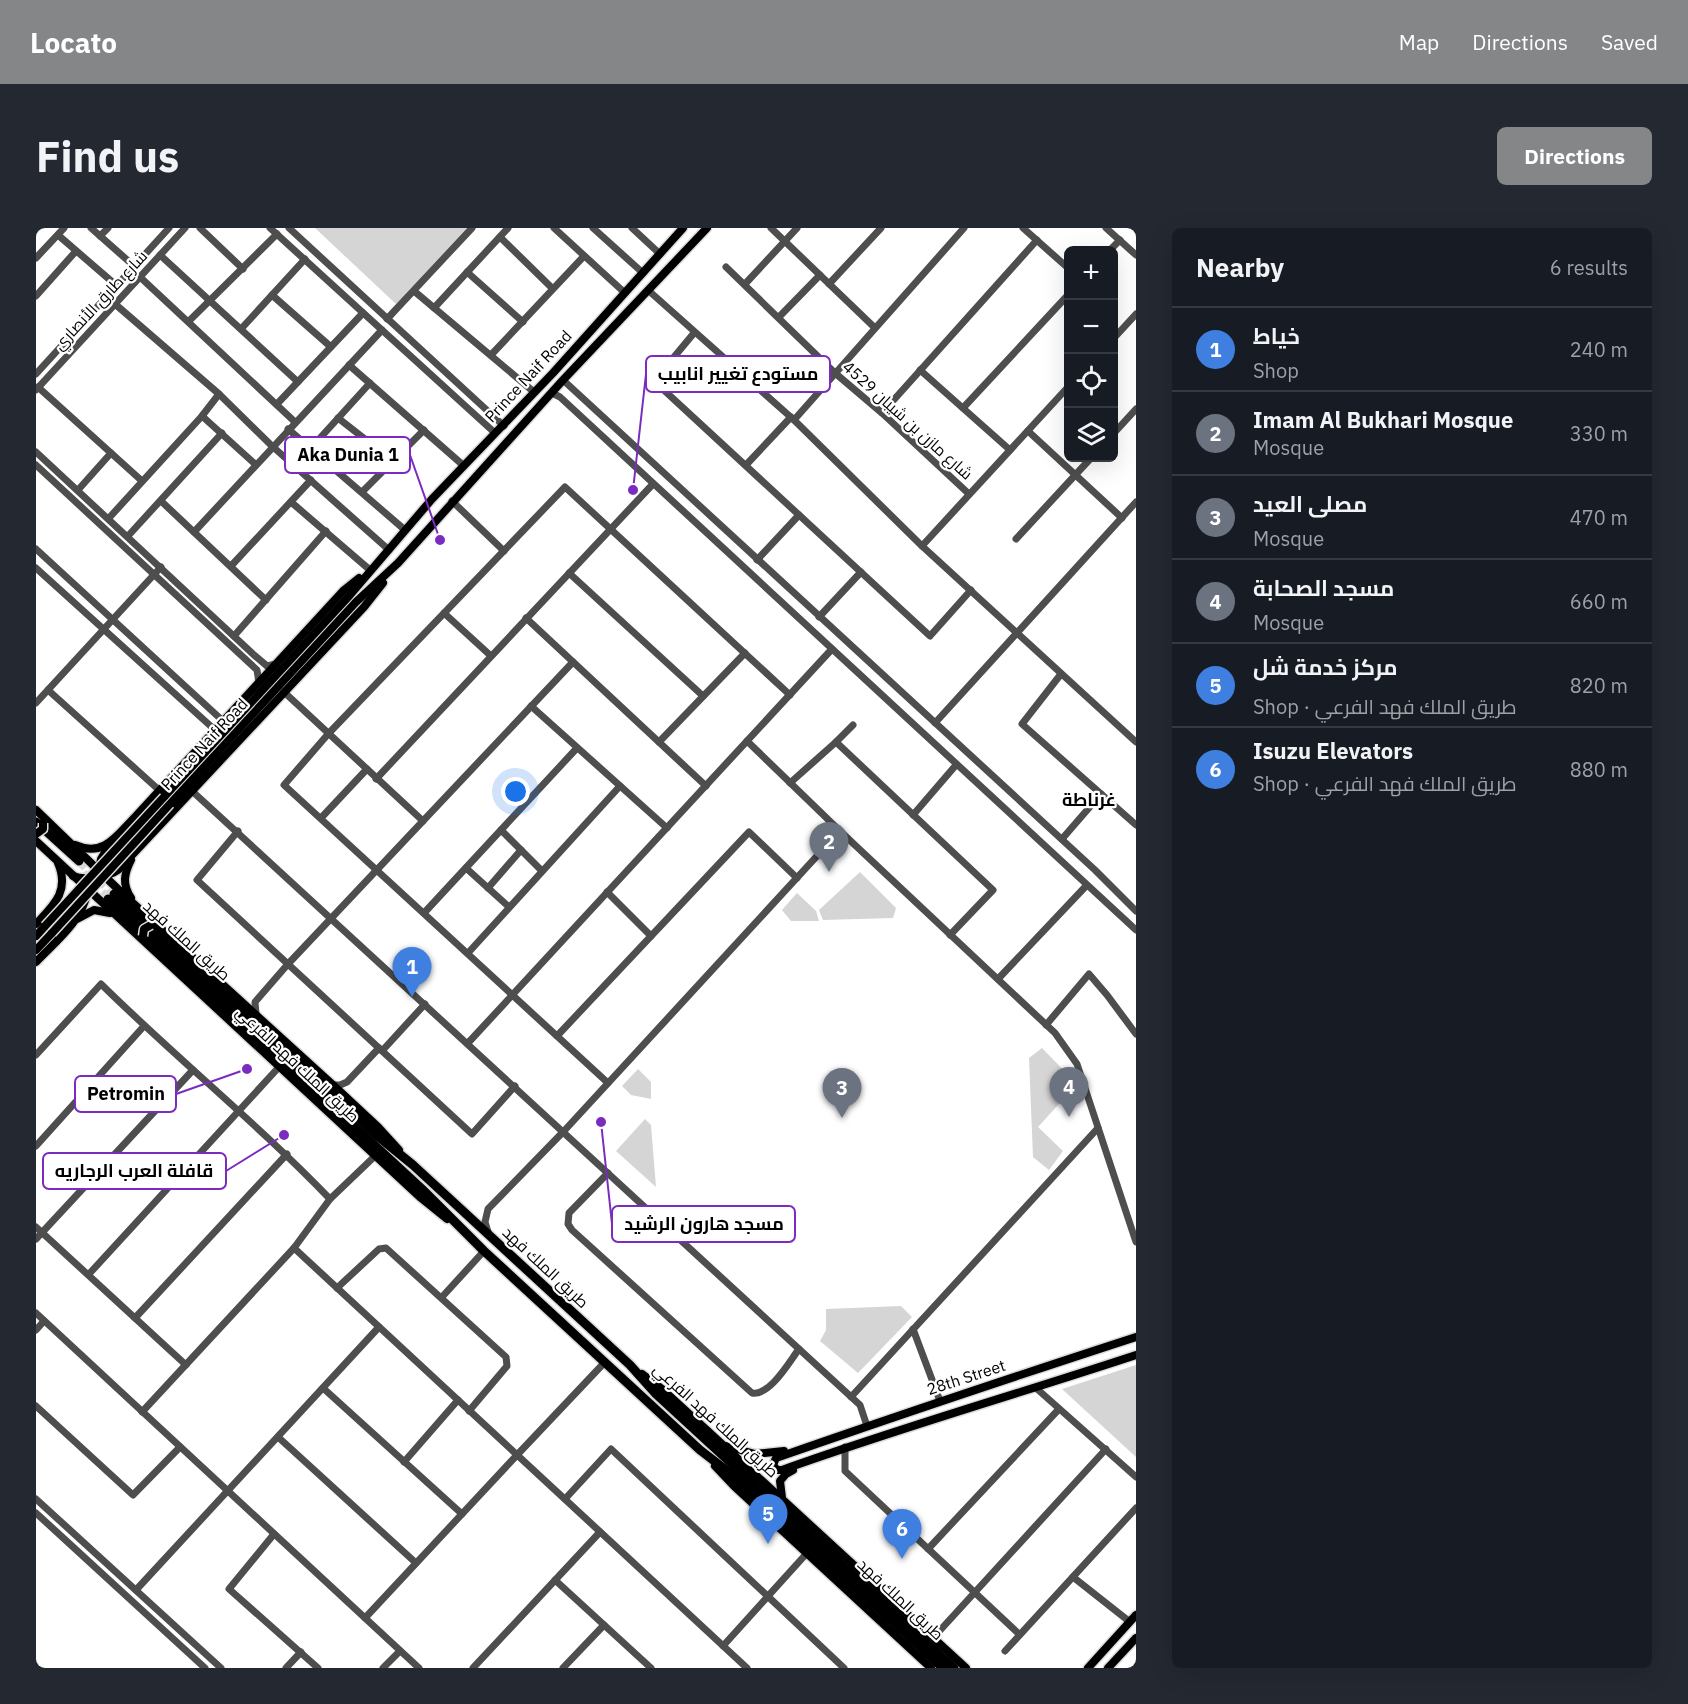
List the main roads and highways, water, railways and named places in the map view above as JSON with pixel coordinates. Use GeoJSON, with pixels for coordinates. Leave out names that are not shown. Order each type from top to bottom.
{"type":"FeatureCollection","features":[{"type":"Feature","properties":{"kind":"highway"},"geometry":{"type":"LineString","coordinates":[[38,822],[80,861]]}},
{"type":"Feature","properties":{"kind":"highway","name":"طريق الملك فهد"},"geometry":{"type":"LineString","coordinates":[[109,895],[375,1134],[413,1165],[630,1365],[656,1394],[954,1668]]}},
{"type":"Feature","properties":{"kind":"highway","name":"طريق الملك فهد"},"geometry":{"type":"LineString","coordinates":[[109,895],[422,1189],[484,1251],[700,1450],[739,1480],[943,1668]]}},
{"type":"Feature","properties":{"kind":"main road","name":"Prince Naif Road"},"geometry":{"type":"LineString","coordinates":[[36,936],[683,228]]}},
{"type":"Feature","properties":{"kind":"main road","name":"Prince Naif Road"},"geometry":{"type":"LineString","coordinates":[[134,854],[364,607],[452,501],[707,228]]}},
{"type":"Feature","properties":{"kind":"main road","name":"Prince Naif Road"},"geometry":{"type":"LineString","coordinates":[[118,834],[141,810],[164,797],[356,602],[399,563]]}},
{"type":"Feature","properties":{"kind":"main road","name":"Prince Naif Road"},"geometry":{"type":"LineString","coordinates":[[164,797],[215,730],[344,590],[370,570]]}},
{"type":"Feature","properties":{"kind":"main road"},"geometry":{"type":"LineString","coordinates":[[141,810],[141,819],[147,826],[159,825]]}},
{"type":"Feature","properties":{"kind":"main road"},"geometry":{"type":"LineString","coordinates":[[38,822],[72,844],[94,850],[105,846],[118,834]]}},
{"type":"Feature","properties":{"kind":"main road"},"geometry":{"type":"LineString","coordinates":[[36,962],[72,923],[85,903],[103,855],[118,834]]}},
{"type":"Feature","properties":{"kind":"main road"},"geometry":{"type":"LineString","coordinates":[[36,842],[72,876],[93,880]]}},
{"type":"Feature","properties":{"kind":"main road"},"geometry":{"type":"LineString","coordinates":[[72,844],[80,861],[90,864],[96,892],[109,895]]}},
{"type":"Feature","properties":{"kind":"main road"},"geometry":{"type":"LineString","coordinates":[[50,909],[71,890],[114,872],[134,854]]}},
{"type":"Feature","properties":{"kind":"main road"},"geometry":{"type":"LineString","coordinates":[[133,902],[124,882],[125,872],[134,854]]}},
{"type":"Feature","properties":{"kind":"main road"},"geometry":{"type":"LineString","coordinates":[[44,928],[50,909],[61,893],[63,881],[61,870],[54,858]]}},
{"type":"Feature","properties":{"kind":"main road","name":"طريق الملك فهد الفرعي"},"geometry":{"type":"LineString","coordinates":[[93,880],[109,895],[133,902],[156,926],[333,1084],[378,1127],[413,1165]]}},
{"type":"Feature","properties":{"kind":"main road","name":"طريق الملك فهد الفرعي"},"geometry":{"type":"LineString","coordinates":[[109,895],[113,914],[145,940],[279,1068],[421,1198],[464,1232]]}},
{"type":"Feature","properties":{"kind":"main road"},"geometry":{"type":"LineString","coordinates":[[50,909],[58,909],[65,914],[67,922],[65,931]]}},
{"type":"Feature","properties":{"kind":"main road"},"geometry":{"type":"LineString","coordinates":[[72,923],[94,910],[113,914]]}},
{"type":"Feature","properties":{"kind":"main road"},"geometry":{"type":"LineString","coordinates":[[145,940],[145,926],[156,926]]}},
{"type":"Feature","properties":{"kind":"main road","name":"Prince Naif Road"},"geometry":{"type":"LineString","coordinates":[[36,950],[44,928]]}},
{"type":"Feature","properties":{"kind":"main road","name":"28th Street"},"geometry":{"type":"LineString","coordinates":[[805,1448],[1136,1337]]}},
{"type":"Feature","properties":{"kind":"main road","name":"28th Street"},"geometry":{"type":"LineString","coordinates":[[809,1460],[1136,1355]]}},
{"type":"Feature","properties":{"kind":"main road","name":"طريق الملك فهد الفرعي"},"geometry":{"type":"LineString","coordinates":[[630,1365],[662,1389],[966,1668]]}},
{"type":"Feature","properties":{"kind":"main road"},"geometry":{"type":"LineString","coordinates":[[721,1443],[736,1450],[755,1454],[805,1448]]}},
{"type":"Feature","properties":{"kind":"main road"},"geometry":{"type":"LineString","coordinates":[[805,1448],[777,1458],[773,1465],[777,1470],[782,1470],[809,1460]]}},
{"type":"Feature","properties":{"kind":"main road","name":"طريق الملك فهد الفرعي"},"geometry":{"type":"LineString","coordinates":[[700,1450],[734,1486],[931,1668]]}},
{"type":"Feature","properties":{"kind":"main road"},"geometry":{"type":"LineString","coordinates":[[785,1502],[780,1486],[783,1478],[809,1460]]}},
{"type":"Feature","properties":{"kind":"main road"},"geometry":{"type":"LineString","coordinates":[[1088,1668],[1133,1619]]}},
{"type":"Feature","properties":{"kind":"main road"},"geometry":{"type":"LineString","coordinates":[[1108,1668],[1136,1638]]}},
{"type":"Feature","properties":{"kind":"tunnel"},"geometry":{"type":"LineString","coordinates":[[79,861],[114,894]]}},
{"type":"Feature","properties":{"kind":"tunnel"},"geometry":{"type":"LineString","coordinates":[[83,873],[108,899]]}},
{"type":"Feature","properties":{"kind":"place","name":"مستودع تغيير انابيب"},"geometry":{"type":"Point","coordinates":[633,490]}},
{"type":"Feature","properties":{"kind":"place","name":"Aka Dunia 1"},"geometry":{"type":"Point","coordinates":[440,540]}},
{"type":"Feature","properties":{"kind":"place","name":"Imam Al Bukhari Mosque"},"geometry":{"type":"Point","coordinates":[829,872]}},
{"type":"Feature","properties":{"kind":"place","name":"خياط"},"geometry":{"type":"Point","coordinates":[412,997]}},
{"type":"Feature","properties":{"kind":"place","name":"Petromin"},"geometry":{"type":"Point","coordinates":[247,1069]}},
{"type":"Feature","properties":{"kind":"place","name":"مسجد الصحابة"},"geometry":{"type":"Point","coordinates":[1069,1117]}},
{"type":"Feature","properties":{"kind":"place","name":"مصلى العيد"},"geometry":{"type":"Point","coordinates":[842,1118]}},
{"type":"Feature","properties":{"kind":"place","name":"مسجد هارون الرشيد"},"geometry":{"type":"Point","coordinates":[601,1122]}},
{"type":"Feature","properties":{"kind":"place","name":"قافلة العرب الرجاريه"},"geometry":{"type":"Point","coordinates":[284,1135]}},
{"type":"Feature","properties":{"kind":"place","name":"مركز خدمة شل"},"geometry":{"type":"Point","coordinates":[768,1544]}},
{"type":"Feature","properties":{"kind":"place","name":"Isuzu Elevators"},"geometry":{"type":"Point","coordinates":[902,1559]}},
{"type":"Feature","properties":{"kind":"district","name":"غرناطة"},"geometry":{"type":"Point","coordinates":[1089,799]}}]}
